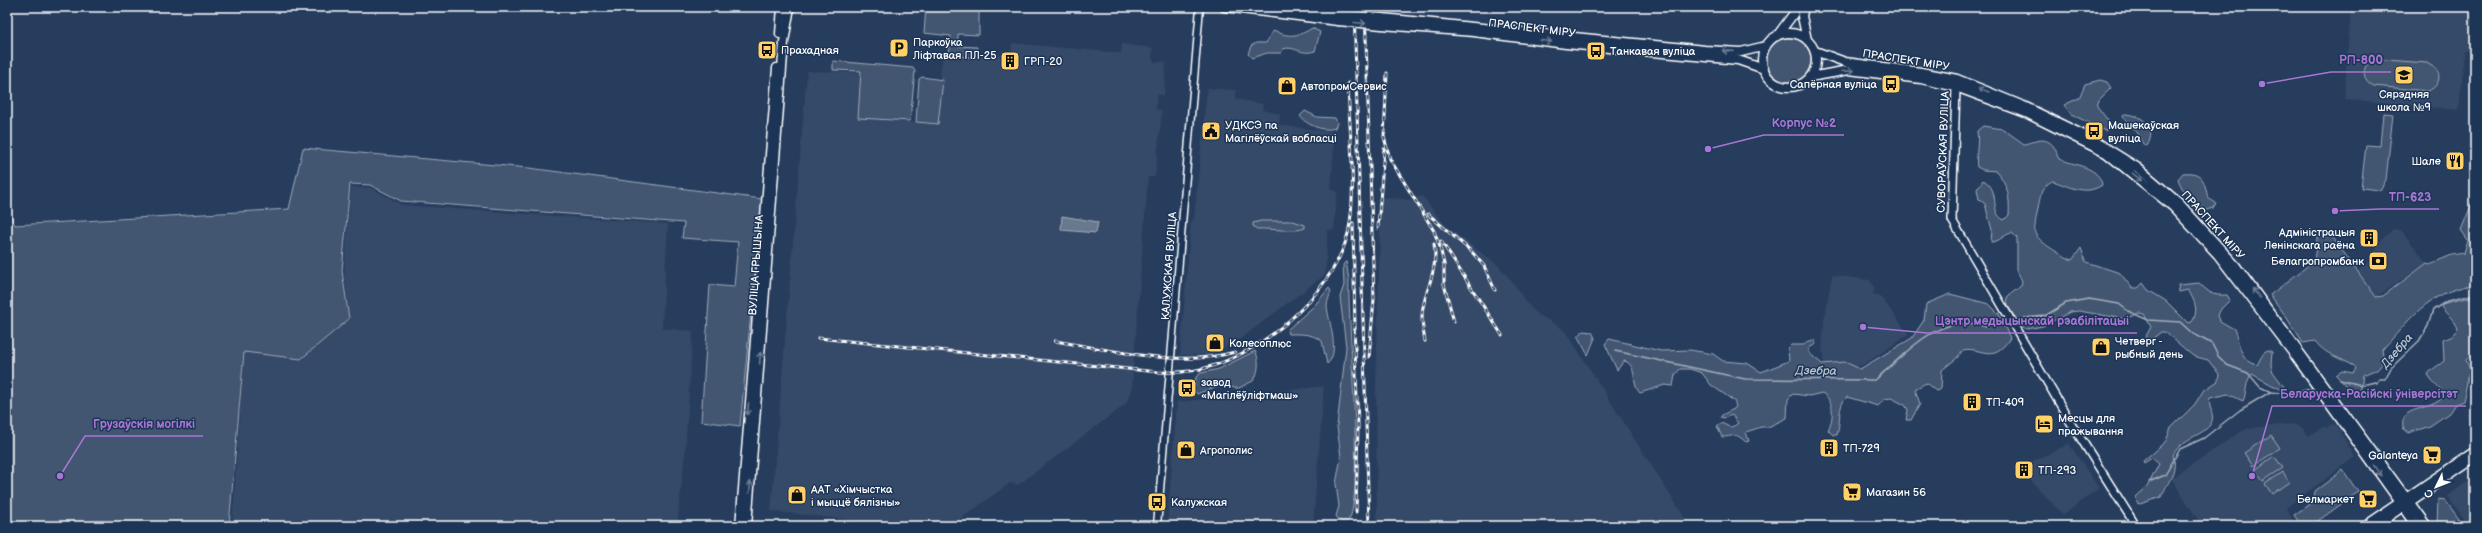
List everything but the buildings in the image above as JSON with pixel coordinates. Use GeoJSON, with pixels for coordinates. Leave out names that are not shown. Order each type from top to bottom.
{"type":"FeatureCollection","features":[{"type":"Feature","properties":{"kind":"main road","name":"ВУЛІЦА ГРЫШЫНА"},"geometry":{"type":"LineString","coordinates":[[740,526],[782,7]]}},
{"type":"Feature","properties":{"kind":"main road","name":"ВУЛІЦА ГРЫШЫНА"},"geometry":{"type":"LineString","coordinates":[[747,526],[784,42],[790,7]]}},
{"type":"Feature","properties":{"kind":"main road","name":"ПРАСПЕКТ МІРУ"},"geometry":{"type":"LineString","coordinates":[[1224,7],[1382,22],[1741,52],[1766,46],[1776,37],[1794,13],[1796,7]]}},
{"type":"Feature","properties":{"kind":"main road","name":"ПРАСПЕКТ МІРУ"},"geometry":{"type":"LineString","coordinates":[[1280,7],[1338,18]]}},
{"type":"Feature","properties":{"kind":"main road"},"geometry":{"type":"LineString","coordinates":[[1804,7],[1802,16],[1807,40],[1815,51],[1816,65],[1810,77]]}},
{"type":"Feature","properties":{"kind":"main road","name":"ПРАСПЕКТ МІРУ"},"geometry":{"type":"LineString","coordinates":[[1382,22],[1566,44],[1738,60],[1764,69],[1772,80],[1785,86],[1798,85],[1810,77],[1848,70],[1921,79],[1956,86],[2026,114],[2106,153],[2124,166],[2173,206],[2192,226],[2218,255],[2296,351]]}},
{"type":"Feature","properties":{"kind":"main road"},"geometry":{"type":"LineString","coordinates":[[1776,37],[1790,33],[1807,40]]}},
{"type":"Feature","properties":{"kind":"main road"},"geometry":{"type":"LineString","coordinates":[[1764,69],[1763,55],[1766,46]]}},
{"type":"Feature","properties":{"kind":"main road","name":"ПРАСПЕКТ МІРУ"},"geometry":{"type":"LineString","coordinates":[[1815,51],[1845,62],[1921,72],[1957,79],[2026,107],[2109,148],[2144,173],[2180,203],[2236,266],[2405,502],[2426,526]]}},
{"type":"Feature","properties":{"kind":"main road","name":"СУВОРАЎСКАЯ ВУЛІЦА"},"geometry":{"type":"LineString","coordinates":[[1956,86],[1951,213],[1956,228],[2072,425],[2136,526]]}},
{"type":"Feature","properties":{"kind":"main road"},"geometry":{"type":"LineString","coordinates":[[2375,526],[2475,450]]}},
{"type":"Feature","properties":{"kind":"main road"},"geometry":{"type":"LineString","coordinates":[[2365,526],[2475,457]]}},
{"type":"Feature","properties":{"kind":"main road","name":"ПРАСПЕКТ МІРУ"},"geometry":{"type":"LineString","coordinates":[[2405,502],[2417,526]]}},
{"type":"Feature","properties":{"kind":"street","name":"КАЛУЖСКАЯ ВУЛІЦА"},"geometry":{"type":"LineString","coordinates":[[1157,526],[1200,7]]}},
{"type":"Feature","properties":{"kind":"shaded area"},"geometry":{"type":"Polygon","coordinates":[[[926,7],[979,7],[979,35],[958,34],[958,46],[977,47],[976,58],[949,55],[951,36],[924,33],[926,7]]]}},
{"type":"Feature","properties":{"kind":"shaded area","name":"Сярэдняя школа №9"},"geometry":{"type":"Polygon","coordinates":[[[2351,7],[2475,7],[2474,52],[2465,51],[2459,110],[2344,99],[2351,7]]]}},
{"type":"Feature","properties":{"kind":"shaded area"},"geometry":{"type":"Polygon","coordinates":[[[1312,28],[1320,32],[1315,51],[1301,52],[1287,48],[1283,49],[1281,53],[1267,53],[1252,58],[1248,54],[1251,46],[1256,43],[1266,43],[1272,32],[1276,31],[1285,35],[1294,35],[1303,33],[1312,28]]]}},
{"type":"Feature","properties":{"kind":"shaded area"},"geometry":{"type":"Polygon","coordinates":[[[1789,38],[1801,42],[1807,48],[1811,60],[1807,72],[1801,78],[1789,82],[1777,78],[1771,72],[1767,60],[1771,48],[1777,42],[1789,38]]]}},
{"type":"Feature","properties":{"kind":"shaded area"},"geometry":{"type":"Polygon","coordinates":[[[1012,43],[1121,53],[1122,44],[1153,48],[1152,58],[1155,62],[1166,62],[1164,95],[1157,95],[1156,109],[1162,111],[1155,177],[1148,177],[1132,387],[1126,404],[1018,485],[1010,483],[951,526],[850,526],[849,520],[771,511],[807,71],[870,73],[864,117],[934,124],[943,52],[1011,56],[1012,43]]]}},
{"type":"Feature","properties":{"kind":"shaded area"},"geometry":{"type":"Polygon","coordinates":[[[2374,59],[2427,63],[2438,70],[2439,77],[2436,86],[2427,91],[2374,86],[2367,80],[2364,72],[2367,65],[2374,59]]]}},
{"type":"Feature","properties":{"kind":"shaded area"},"geometry":{"type":"Polygon","coordinates":[[[833,61],[913,68],[915,71],[910,121],[858,118],[861,71],[833,70],[833,61]]]}},
{"type":"Feature","properties":{"kind":"shaded area"},"geometry":{"type":"Polygon","coordinates":[[[922,77],[943,80],[938,124],[916,122],[919,79],[922,77]]]}},
{"type":"Feature","properties":{"kind":"shaded area"},"geometry":{"type":"Polygon","coordinates":[[[2100,80],[2107,82],[2111,88],[2099,100],[2097,106],[2109,122],[2109,128],[2105,131],[2071,114],[2064,105],[2079,98],[2085,84],[2100,80]]]}},
{"type":"Feature","properties":{"kind":"shaded area"},"geometry":{"type":"Polygon","coordinates":[[[1207,88],[1236,90],[1236,99],[1263,104],[1262,110],[1280,114],[1279,125],[1335,132],[1331,190],[1337,191],[1334,230],[1328,230],[1325,275],[1240,339],[1211,355],[1180,355],[1191,220],[1194,219],[1207,88]]]}},
{"type":"Feature","properties":{"kind":"shaded area"},"geometry":{"type":"Polygon","coordinates":[[[1305,111],[1317,117],[1335,118],[1337,123],[1335,128],[1326,129],[1311,125],[1300,116],[1305,111]]]}},
{"type":"Feature","properties":{"kind":"shaded area"},"geometry":{"type":"Polygon","coordinates":[[[2383,113],[2393,114],[2386,180],[2380,190],[2361,188],[2366,145],[2380,146],[2383,113]]]}},
{"type":"Feature","properties":{"kind":"shaded area"},"geometry":{"type":"Polygon","coordinates":[[[2124,114],[2137,116],[2147,123],[2151,133],[2147,146],[2143,144],[2137,132],[2123,117],[2124,114]]]}},
{"type":"Feature","properties":{"kind":"shaded area"},"geometry":{"type":"Polygon","coordinates":[[[1983,126],[2003,129],[2024,144],[2040,140],[2047,141],[2055,148],[2059,159],[2091,170],[2097,174],[2100,179],[2102,185],[2090,190],[2072,188],[2053,181],[2048,184],[2042,191],[2040,199],[2035,231],[2037,237],[2057,252],[2072,260],[2081,248],[2086,262],[2120,273],[2132,288],[2138,288],[2143,283],[2148,290],[2166,301],[2188,323],[2192,322],[2196,310],[2193,298],[2188,290],[2179,292],[2178,285],[2199,283],[2212,293],[2227,295],[2230,300],[2221,309],[2218,315],[2220,321],[2234,329],[2243,355],[2251,363],[2257,365],[2264,352],[2268,350],[2272,352],[2271,365],[2273,372],[2285,388],[2281,390],[2252,374],[2248,380],[2243,401],[2228,394],[2210,398],[2209,401],[2213,418],[2212,422],[2201,433],[2186,441],[2177,449],[2173,455],[2173,471],[2161,497],[2140,504],[2137,503],[2136,497],[2147,487],[2159,464],[2152,458],[2144,463],[2143,461],[2166,441],[2171,428],[2195,404],[2203,391],[2218,381],[2219,374],[2208,360],[2193,356],[2165,332],[2161,332],[2148,342],[2146,341],[2145,338],[2151,327],[2144,314],[2139,313],[2125,319],[2079,311],[2070,312],[2043,326],[2027,329],[2021,327],[2008,306],[2007,297],[2021,286],[2022,281],[2017,271],[2017,238],[2012,233],[1997,241],[1991,242],[1992,230],[1985,204],[1979,199],[1977,189],[1983,180],[1989,184],[1994,195],[1995,206],[1999,216],[2004,220],[2009,215],[2009,202],[2006,186],[2000,176],[1996,171],[1983,170],[1977,167],[1977,131],[1983,126]]]}},
{"type":"Feature","properties":{"kind":"shaded area"},"geometry":{"type":"Polygon","coordinates":[[[303,148],[529,168],[762,199],[740,426],[701,421],[710,285],[734,287],[738,242],[682,238],[684,223],[401,201],[370,185],[350,184],[342,271],[349,319],[301,359],[244,352],[229,526],[7,526],[7,209],[15,225],[289,209],[303,148]]]}},
{"type":"Feature","properties":{"kind":"shaded area"},"geometry":{"type":"Polygon","coordinates":[[[2183,173],[2195,174],[2202,179],[2208,198],[2216,203],[2213,208],[2206,210],[2185,193],[2178,179],[2183,173]]]}},
{"type":"Feature","properties":{"kind":"shaded area"},"geometry":{"type":"Polygon","coordinates":[[[351,187],[371,188],[402,205],[668,224],[662,328],[693,331],[685,454],[677,526],[232,526],[244,352],[301,359],[349,319],[344,271],[351,187]]]}},
{"type":"Feature","properties":{"kind":"shaded area"},"geometry":{"type":"Polygon","coordinates":[[[1422,196],[1446,226],[1499,266],[1519,290],[1524,300],[1536,313],[1565,330],[1690,526],[1377,526],[1376,383],[1381,197],[1411,200],[1422,196]]]}},
{"type":"Feature","properties":{"kind":"shaded area"},"geometry":{"type":"Polygon","coordinates":[[[2475,196],[2475,283],[2443,294],[2425,305],[2417,312],[2382,350],[2384,361],[2377,369],[2363,375],[2360,395],[2354,395],[2336,375],[2342,371],[2353,373],[2356,367],[2328,353],[2315,341],[2303,343],[2270,295],[2314,261],[2318,232],[2329,232],[2376,297],[2383,296],[2427,263],[2430,264],[2452,255],[2464,253],[2468,240],[2461,230],[2475,196]]]}},
{"type":"Feature","properties":{"kind":"shaded area"},"geometry":{"type":"Polygon","coordinates":[[[1062,216],[1098,222],[1096,233],[1061,230],[1062,216]]]}},
{"type":"Feature","properties":{"kind":"shaded area"},"geometry":{"type":"Polygon","coordinates":[[[1261,221],[1293,221],[1305,225],[1305,228],[1282,230],[1257,229],[1253,226],[1253,223],[1261,221]]]}},
{"type":"Feature","properties":{"kind":"shaded area"},"geometry":{"type":"Polygon","coordinates":[[[2393,229],[2401,230],[2427,263],[2376,297],[2357,271],[2374,258],[2371,253],[2378,247],[2384,237],[2393,229]]]}},
{"type":"Feature","properties":{"kind":"shaded area"},"geometry":{"type":"Polygon","coordinates":[[[1346,261],[1349,280],[1354,407],[1355,481],[1353,507],[1348,521],[1340,521],[1336,516],[1339,506],[1336,484],[1341,457],[1337,426],[1346,347],[1340,297],[1344,285],[1343,265],[1346,261]]]}},
{"type":"Feature","properties":{"kind":"shaded area"},"geometry":{"type":"Polygon","coordinates":[[[1832,275],[1870,280],[1875,289],[1873,294],[1879,295],[1909,334],[1865,364],[1843,371],[1823,368],[1824,354],[1822,351],[1824,320],[1832,275]]]}},
{"type":"Feature","properties":{"kind":"shaded area"},"geometry":{"type":"Polygon","coordinates":[[[1329,288],[1331,291],[1327,306],[1333,336],[1333,352],[1331,359],[1327,364],[1322,341],[1310,335],[1288,334],[1287,330],[1314,306],[1329,288]]]}},
{"type":"Feature","properties":{"kind":"shaded area"},"geometry":{"type":"Polygon","coordinates":[[[1950,294],[1989,304],[1999,314],[2010,338],[2004,346],[1998,351],[1992,353],[1969,349],[1963,350],[1957,358],[1942,370],[1941,389],[1936,391],[1926,383],[1915,389],[1920,404],[1911,420],[1906,420],[1908,410],[1905,405],[1891,398],[1885,399],[1878,406],[1847,397],[1840,409],[1837,435],[1833,435],[1828,430],[1832,410],[1829,400],[1822,393],[1809,396],[1793,394],[1788,399],[1787,418],[1768,427],[1761,427],[1746,432],[1749,441],[1746,442],[1734,435],[1722,437],[1717,426],[1721,423],[1731,427],[1738,423],[1732,415],[1724,418],[1721,417],[1734,409],[1736,406],[1734,401],[1711,385],[1702,373],[1690,369],[1680,369],[1675,375],[1673,386],[1665,385],[1640,393],[1637,389],[1631,366],[1624,361],[1617,370],[1605,344],[1609,339],[1661,351],[1690,350],[1713,354],[1723,361],[1747,363],[1761,372],[1789,361],[1788,348],[1791,345],[1804,345],[1806,342],[1814,340],[1816,344],[1809,348],[1809,353],[1822,364],[1845,362],[1860,369],[1912,338],[1924,320],[1926,304],[1950,294]]]}},
{"type":"Feature","properties":{"kind":"shaded area"},"geometry":{"type":"Polygon","coordinates":[[[2475,296],[2475,350],[2466,360],[2470,369],[2463,401],[2455,404],[2449,413],[2430,426],[2409,433],[2403,428],[2403,420],[2406,415],[2431,405],[2444,396],[2428,374],[2431,370],[2444,361],[2443,339],[2451,336],[2458,329],[2455,323],[2441,307],[2445,303],[2475,296]]]}},
{"type":"Feature","properties":{"kind":"shaded area"},"geometry":{"type":"Polygon","coordinates":[[[1583,331],[1592,332],[1595,338],[1588,355],[1578,337],[1583,331]]]}},
{"type":"Feature","properties":{"kind":"shaded area"},"geometry":{"type":"Polygon","coordinates":[[[1255,351],[1258,358],[1258,366],[1257,374],[1253,381],[1239,388],[1234,388],[1225,383],[1197,394],[1194,390],[1196,377],[1201,373],[1219,369],[1255,351]]]}},
{"type":"Feature","properties":{"kind":"shaded area"},"geometry":{"type":"Polygon","coordinates":[[[1324,386],[1313,526],[1167,526],[1177,402],[1324,386]]]}},
{"type":"Feature","properties":{"kind":"shaded area"},"geometry":{"type":"Polygon","coordinates":[[[2475,409],[2475,427],[2467,415],[2475,409]]]}},
{"type":"Feature","properties":{"kind":"shaded area"},"geometry":{"type":"Polygon","coordinates":[[[2292,424],[2302,427],[2309,436],[2324,426],[2326,428],[2332,424],[2337,426],[2355,457],[2286,508],[2296,526],[2202,526],[2171,478],[2242,431],[2249,428],[2292,424]]]}},
{"type":"Feature","properties":{"kind":"shaded area"},"geometry":{"type":"Polygon","coordinates":[[[2271,435],[2280,448],[2253,466],[2244,453],[2271,435]]]}},
{"type":"Feature","properties":{"kind":"shaded area"},"geometry":{"type":"Polygon","coordinates":[[[2069,444],[2099,488],[2063,515],[2025,474],[2028,470],[2025,465],[2069,444]]]}},
{"type":"Feature","properties":{"kind":"shaded area"},"geometry":{"type":"Polygon","coordinates":[[[2274,456],[2283,468],[2263,481],[2255,470],[2274,456]]]}},
{"type":"Feature","properties":{"kind":"shaded area"},"geometry":{"type":"Polygon","coordinates":[[[2343,470],[2358,492],[2311,526],[2305,522],[2301,525],[2294,515],[2314,501],[2315,491],[2343,470]]]}},
{"type":"Feature","properties":{"kind":"shaded area"},"geometry":{"type":"Polygon","coordinates":[[[2283,472],[2289,482],[2272,494],[2265,484],[2283,472]]]}},
{"type":"Feature","properties":{"kind":"shaded area"},"geometry":{"type":"Polygon","coordinates":[[[2475,476],[2475,526],[2469,526],[2448,496],[2475,476]]]}},
{"type":"Feature","properties":{"kind":"shaded area"},"geometry":{"type":"Polygon","coordinates":[[[2438,499],[2445,500],[2464,526],[2437,526],[2438,499]]]}},
{"type":"Feature","properties":{"kind":"waterway","name":"Дзебра"},"geometry":{"type":"LineString","coordinates":[[2340,380],[2362,385],[2375,382],[2377,383],[2379,379],[2385,379],[2391,368],[2419,341],[2428,326],[2433,310],[2447,301],[2475,294]]}},
{"type":"Feature","properties":{"kind":"waterway","name":"Дзебра"},"geometry":{"type":"LineString","coordinates":[[2024,318],[2045,316],[2066,303],[2089,299],[2119,304],[2128,311],[2148,320],[2180,322],[2192,333],[2212,344],[2218,356],[2227,365],[2248,373],[2260,387],[2271,392],[2290,394]]}},
{"type":"Feature","properties":{"kind":"waterway","name":"Дзебра"},"geometry":{"type":"LineString","coordinates":[[1615,351],[1745,379],[1875,380],[1912,347],[1940,329],[1954,324],[1970,323],[1986,327],[1999,320]]}},
{"type":"Feature","properties":{"kind":"waterway","name":"Дзебра"},"geometry":{"type":"LineString","coordinates":[[2298,392],[2314,388]]}},
{"type":"Feature","properties":{"kind":"waterway"},"geometry":{"type":"LineString","coordinates":[[2149,482],[2165,475],[2180,449],[2204,438],[2240,410],[2270,392]]}},
{"type":"Feature","properties":{"kind":"railway"},"geometry":{"type":"LineString","coordinates":[[1354,7],[1369,526]]}},
{"type":"Feature","properties":{"kind":"railway"},"geometry":{"type":"LineString","coordinates":[[1365,7],[1374,299],[1369,357]]}},
{"type":"Feature","properties":{"kind":"railway"},"geometry":{"type":"LineString","coordinates":[[1387,73],[1384,137],[1390,159],[1434,231],[1444,264],[1444,284],[1454,322]]}},
{"type":"Feature","properties":{"kind":"railway"},"geometry":{"type":"LineString","coordinates":[[818,338],[1158,372],[1199,370],[1234,357],[1256,345],[1279,329],[1299,311],[1318,291],[1333,269],[1344,246],[1350,223],[1352,206],[1352,153],[1348,83]]}},
{"type":"Feature","properties":{"kind":"railway"},"geometry":{"type":"LineString","coordinates":[[1378,228],[1384,149]]}},
{"type":"Feature","properties":{"kind":"railway"},"geometry":{"type":"LineString","coordinates":[[1428,214],[1472,252],[1484,266],[1495,290]]}},
{"type":"Feature","properties":{"kind":"railway"},"geometry":{"type":"LineString","coordinates":[[1353,223],[1355,329]]}},
{"type":"Feature","properties":{"kind":"railway"},"geometry":{"type":"LineString","coordinates":[[1441,241],[1502,335]]}},
{"type":"Feature","properties":{"kind":"railway"},"geometry":{"type":"LineString","coordinates":[[1425,341],[1422,312],[1434,267],[1434,244]]}},
{"type":"Feature","properties":{"kind":"railway"},"geometry":{"type":"LineString","coordinates":[[1354,324],[1358,425],[1356,512]]}},
{"type":"Feature","properties":{"kind":"railway"},"geometry":{"type":"LineString","coordinates":[[1055,341],[1122,353],[1168,358],[1214,356],[1235,352]]}},
{"type":"Feature","properties":{"kind":"place","name":"Паркоўка Ліфтавая ПЛ-25"},"geometry":{"type":"Point","coordinates":[899,48]}},
{"type":"Feature","properties":{"kind":"place","name":"Прахадная"},"geometry":{"type":"Point","coordinates":[767,50]}},
{"type":"Feature","properties":{"kind":"place","name":"Танкавая вуліца"},"geometry":{"type":"Point","coordinates":[1596,51]}},
{"type":"Feature","properties":{"kind":"place","name":"ГРП-20"},"geometry":{"type":"Point","coordinates":[1010,61]}},
{"type":"Feature","properties":{"kind":"place","name":"Сярэдняя школа №9"},"geometry":{"type":"Point","coordinates":[2404,75]}},
{"type":"Feature","properties":{"kind":"place","name":"Сапёрная вуліца"},"geometry":{"type":"Point","coordinates":[1891,84]}},
{"type":"Feature","properties":{"kind":"place","name":"РП-800"},"geometry":{"type":"Point","coordinates":[2262,84]}},
{"type":"Feature","properties":{"kind":"place","name":"АвтопромСервис"},"geometry":{"type":"Point","coordinates":[1287,86]}},
{"type":"Feature","properties":{"kind":"place","name":"УДКСЭ па Магілёўскай вобласці"},"geometry":{"type":"Point","coordinates":[1211,131]}},
{"type":"Feature","properties":{"kind":"place","name":"Машекаўская вуліца"},"geometry":{"type":"Point","coordinates":[2094,131]}},
{"type":"Feature","properties":{"kind":"place","name":"Корпус №2"},"geometry":{"type":"Point","coordinates":[1708,149]}},
{"type":"Feature","properties":{"kind":"place","name":"Шале"},"geometry":{"type":"Point","coordinates":[2455,161]}},
{"type":"Feature","properties":{"kind":"place","name":"ТП-623"},"geometry":{"type":"Point","coordinates":[2335,211]}},
{"type":"Feature","properties":{"kind":"place","name":"Адміністрацыя Ленінскага раёна"},"geometry":{"type":"Point","coordinates":[2369,238]}},
{"type":"Feature","properties":{"kind":"place","name":"Белагропромбанк"},"geometry":{"type":"Point","coordinates":[2378,261]}},
{"type":"Feature","properties":{"kind":"place","name":"Цэнтр медыцынскай рэабілітацыі"},"geometry":{"type":"Point","coordinates":[1863,327]}},
{"type":"Feature","properties":{"kind":"place","name":"Колесоплюс"},"geometry":{"type":"Point","coordinates":[1215,343]}},
{"type":"Feature","properties":{"kind":"place","name":"Четверг - рыбный день"},"geometry":{"type":"Point","coordinates":[2101,347]}},
{"type":"Feature","properties":{"kind":"place","name":"завод «Магілёўліфтмаш»"},"geometry":{"type":"Point","coordinates":[1187,388]}},
{"type":"Feature","properties":{"kind":"place","name":"ТП-409"},"geometry":{"type":"Point","coordinates":[1972,402]}},
{"type":"Feature","properties":{"kind":"place","name":"Месцы для пражывання"},"geometry":{"type":"Point","coordinates":[2044,424]}},
{"type":"Feature","properties":{"kind":"place","name":"ТП-729"},"geometry":{"type":"Point","coordinates":[1829,448]}},
{"type":"Feature","properties":{"kind":"place","name":"Агрополис"},"geometry":{"type":"Point","coordinates":[1186,450]}},
{"type":"Feature","properties":{"kind":"place","name":"Galanteya"},"geometry":{"type":"Point","coordinates":[2432,455]}},
{"type":"Feature","properties":{"kind":"place","name":"ТП-293"},"geometry":{"type":"Point","coordinates":[2024,470]}},
{"type":"Feature","properties":{"kind":"place","name":"Грузаўскія могілкі"},"geometry":{"type":"Point","coordinates":[60,476]}},
{"type":"Feature","properties":{"kind":"place","name":"Беларуска-Расійскі ўніверсітэт"},"geometry":{"type":"Point","coordinates":[2252,476]}},
{"type":"Feature","properties":{"kind":"place","name":"Магазин 56"},"geometry":{"type":"Point","coordinates":[1852,492]}},
{"type":"Feature","properties":{"kind":"place","name":"ААТ «Хімчыстка і мыццё бялізны»"},"geometry":{"type":"Point","coordinates":[797,495]}},
{"type":"Feature","properties":{"kind":"place","name":"Белмаркет"},"geometry":{"type":"Point","coordinates":[2368,499]}},
{"type":"Feature","properties":{"kind":"place","name":"Калужская"},"geometry":{"type":"Point","coordinates":[1157,502]}}]}
